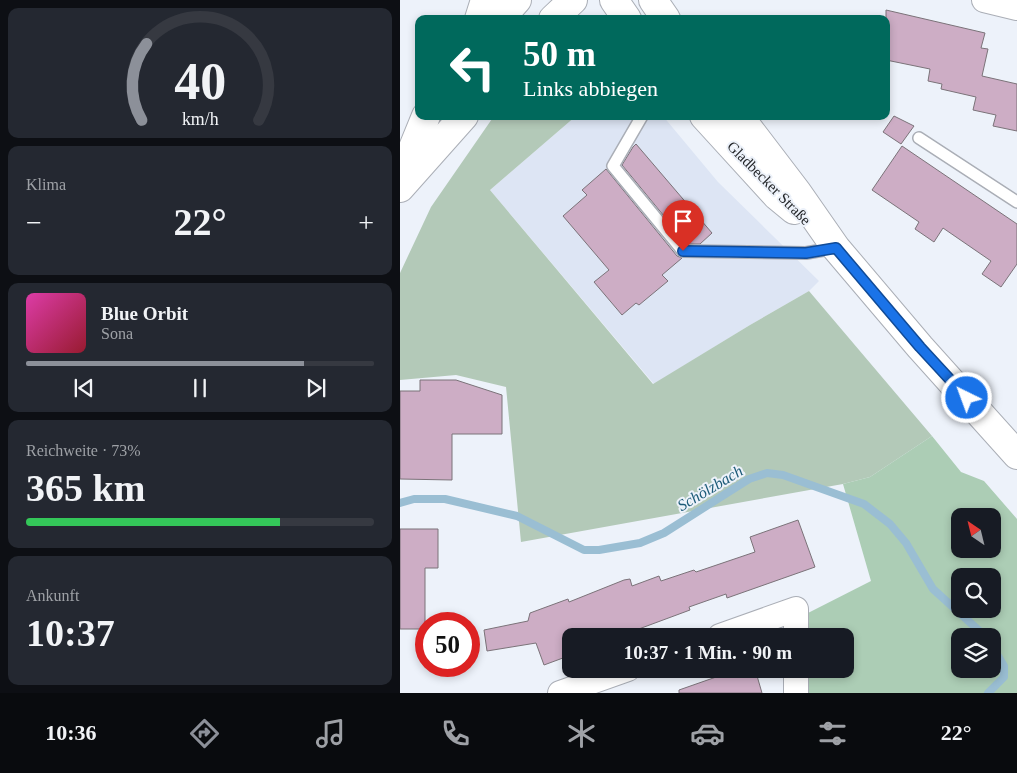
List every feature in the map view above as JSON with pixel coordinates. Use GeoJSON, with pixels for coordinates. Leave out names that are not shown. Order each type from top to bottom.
{"type":"FeatureCollection","features":[{"type":"Feature","properties":{"kind":"main road"},"geometry":{"type":"LineString","coordinates":[[480,15],[485,0]]}},
{"type":"Feature","properties":{"kind":"main road"},"geometry":{"type":"LineString","coordinates":[[503,15],[516,0]]}},
{"type":"Feature","properties":{"kind":"main road"},"geometry":{"type":"LineString","coordinates":[[557,15],[573,0]]}},
{"type":"Feature","properties":{"kind":"main road"},"geometry":{"type":"LineString","coordinates":[[614,0],[624,15]]}},
{"type":"Feature","properties":{"kind":"main road"},"geometry":{"type":"LineString","coordinates":[[654,0],[663,15]]}},
{"type":"Feature","properties":{"kind":"main road"},"geometry":{"type":"LineString","coordinates":[[400,180],[424,120]]}},
{"type":"Feature","properties":{"kind":"main road"},"geometry":{"type":"LineString","coordinates":[[400,188],[460,120]]}},
{"type":"Feature","properties":{"kind":"main road","name":"Gladbecker Straße"},"geometry":{"type":"LineString","coordinates":[[708,120],[777,196],[836,248]]}},
{"type":"Feature","properties":{"kind":"main road","name":"Gladbecker Straße"},"geometry":{"type":"LineString","coordinates":[[741,120],[797,192],[836,248],[920,347],[1017,455]]}},
{"type":"Feature","properties":{"kind":"street"},"geometry":{"type":"LineString","coordinates":[[984,0],[1017,8]]}},
{"type":"Feature","properties":{"kind":"street"},"geometry":{"type":"LineString","coordinates":[[743,628],[796,609],[796,628]]}},
{"type":"Feature","properties":{"kind":"street"},"geometry":{"type":"LineString","coordinates":[[560,693],[602,678]]}},
{"type":"Feature","properties":{"kind":"street"},"geometry":{"type":"LineString","coordinates":[[796,678],[796,693]]}},
{"type":"Feature","properties":{"kind":"lane"},"geometry":{"type":"LineString","coordinates":[[640,120],[613,166],[683,251],[806,253],[836,248]]}},
{"type":"Feature","properties":{"kind":"lane"},"geometry":{"type":"LineString","coordinates":[[919,138],[1017,202]]}},
{"type":"Feature","properties":{"kind":"shaded area"},"geometry":{"type":"Polygon","coordinates":[[[571,120],[666,120],[718,182],[819,281],[809,291],[654,384],[490,190],[571,120]]]}},
{"type":"Feature","properties":{"kind":"green space"},"geometry":{"type":"Polygon","coordinates":[[[491,120],[571,120],[490,190],[653,384],[809,291],[932,436],[870,477],[843,484],[521,542],[506,387],[456,375],[400,380],[400,273],[431,207],[491,120]]]}},
{"type":"Feature","properties":{"kind":"green space"},"geometry":{"type":"Polygon","coordinates":[[[932,436],[961,472],[984,481],[1017,519],[1017,693],[809,693],[809,678],[854,678],[854,628],[809,628],[808,613],[871,581],[843,484],[870,477],[932,436]]]}},
{"type":"Feature","properties":{"kind":"building"},"geometry":{"type":"Polygon","coordinates":[[[886,10],[985,33],[981,48],[988,49],[982,76],[1017,84],[1017,131],[993,126],[996,115],[973,110],[976,97],[941,89],[942,84],[928,81],[930,69],[890,61],[890,15],[886,15],[886,10]]]}},
{"type":"Feature","properties":{"kind":"building"},"geometry":{"type":"Polygon","coordinates":[[[894,116],[914,126],[901,144],[883,132],[894,116]]]}},
{"type":"Feature","properties":{"kind":"building"},"geometry":{"type":"Polygon","coordinates":[[[636,144],[712,233],[700,244],[687,244],[622,165],[636,144]]]}},
{"type":"Feature","properties":{"kind":"building"},"geometry":{"type":"Polygon","coordinates":[[[902,146],[1017,224],[1017,264],[1001,287],[982,274],[991,261],[943,228],[934,242],[915,229],[919,222],[872,190],[902,146]]]}},
{"type":"Feature","properties":{"kind":"building"},"geometry":{"type":"Polygon","coordinates":[[[606,169],[677,256],[682,258],[662,275],[668,281],[639,305],[636,303],[622,315],[594,282],[609,270],[563,216],[587,195],[582,190],[606,169]]]}},
{"type":"Feature","properties":{"kind":"building"},"geometry":{"type":"Polygon","coordinates":[[[420,380],[456,380],[502,395],[502,434],[452,434],[452,480],[400,479],[400,391],[420,391],[420,380]]]}},
{"type":"Feature","properties":{"kind":"building"},"geometry":{"type":"Polygon","coordinates":[[[798,520],[815,567],[727,598],[726,594],[689,607],[690,610],[641,628],[562,628],[562,658],[544,665],[536,643],[487,651],[484,630],[528,621],[530,613],[568,599],[569,602],[624,580],[630,579],[632,586],[659,576],[661,581],[694,570],[696,572],[755,552],[750,537],[798,520]]]}},
{"type":"Feature","properties":{"kind":"building"},"geometry":{"type":"Polygon","coordinates":[[[400,529],[438,529],[438,568],[425,568],[425,612],[415,612],[415,629],[400,629],[400,529]]]}},
{"type":"Feature","properties":{"kind":"building"},"geometry":{"type":"Polygon","coordinates":[[[713,678],[758,678],[762,693],[679,693],[679,690],[713,678]]]}},
{"type":"Feature","properties":{"kind":"waterway","name":"Schölzbach"},"geometry":{"type":"LineString","coordinates":[[400,503],[414,499],[445,499],[517,516],[584,550],[599,550],[640,543],[664,533],[749,479],[767,473],[783,475],[864,504],[890,524],[906,543],[933,589],[976,628]]}},
{"type":"Feature","properties":{"kind":"waterway","name":"Schölzbach"},"geometry":{"type":"LineString","coordinates":[[988,693],[1004,677],[1004,666],[1001,661]]}},
{"type":"Feature","properties":{"kind":"route"},"geometry":{"type":"LineString","coordinates":[[683,251],[806,253],[836,248],[920,347],[967,398]]}}]}
